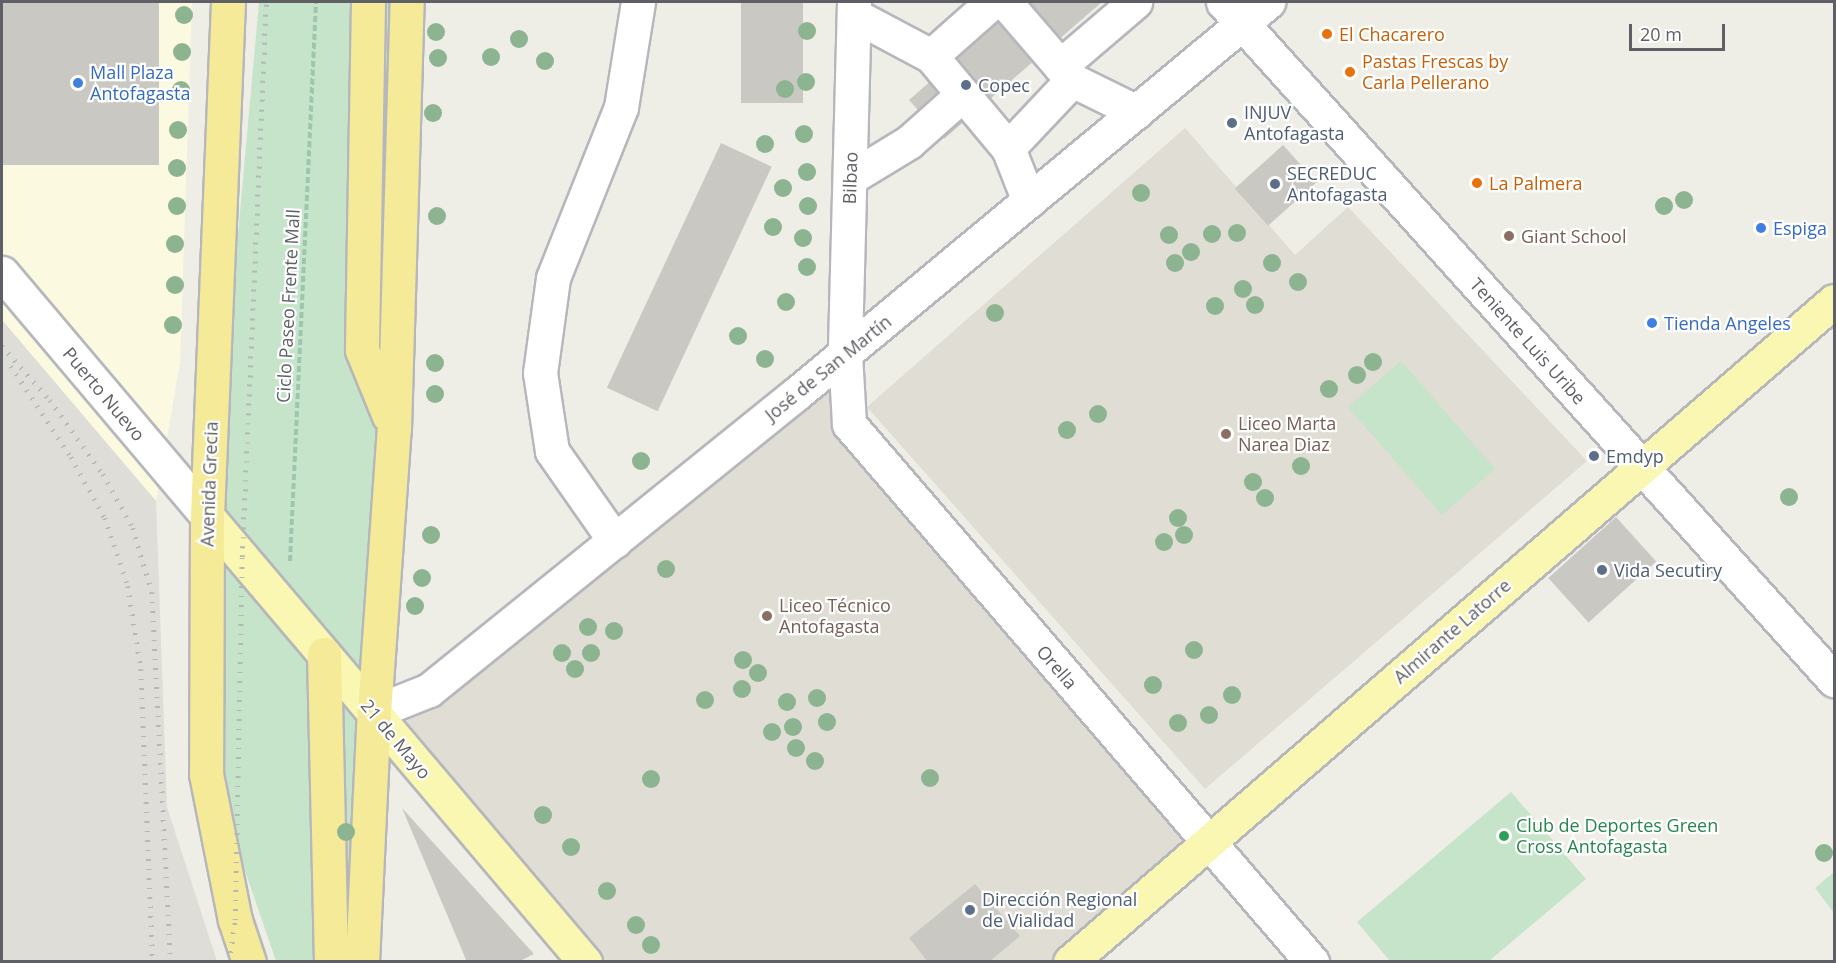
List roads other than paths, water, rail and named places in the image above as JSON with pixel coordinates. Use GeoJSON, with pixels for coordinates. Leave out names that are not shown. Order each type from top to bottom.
{"type":"FeatureCollection","features":[{"type":"Feature","properties":{"kind":"highway","name":"Avenida Grecia"},"geometry":{"type":"LineString","coordinates":[[228,2],[207,516],[206,774],[235,920],[249,962]]}},
{"type":"Feature","properties":{"kind":"highway"},"geometry":{"type":"LineString","coordinates":[[368,2],[362,350],[394,429]]}},
{"type":"Feature","properties":{"kind":"highway"},"geometry":{"type":"LineString","coordinates":[[362,962],[374,712],[394,429],[407,2]]}},
{"type":"Feature","properties":{"kind":"highway"},"geometry":{"type":"LineString","coordinates":[[324,654],[331,962]]}},
{"type":"Feature","properties":{"kind":"main road","name":"Almirante Latorre"},"geometry":{"type":"LineString","coordinates":[[1070,962],[1834,301]]}},
{"type":"Feature","properties":{"kind":"main road","name":"21 de Mayo"},"geometry":{"type":"LineString","coordinates":[[207,516],[585,962]]}},
{"type":"Feature","properties":{"kind":"street"},"geometry":{"type":"LineString","coordinates":[[615,541],[552,452],[540,373],[553,278],[621,107],[638,2]]}},
{"type":"Feature","properties":{"kind":"street"},"geometry":{"type":"LineString","coordinates":[[931,56],[992,2]]}},
{"type":"Feature","properties":{"kind":"street"},"geometry":{"type":"LineString","coordinates":[[1005,2],[1066,73],[1137,112]]}},
{"type":"Feature","properties":{"kind":"street"},"geometry":{"type":"LineString","coordinates":[[1008,148],[1066,73],[1135,2]]}},
{"type":"Feature","properties":{"kind":"street","name":"José de San Martín"},"geometry":{"type":"LineString","coordinates":[[374,712],[429,690],[845,354],[1137,112],[1233,13],[1268,2]]}},
{"type":"Feature","properties":{"kind":"street"},"geometry":{"type":"LineString","coordinates":[[854,8],[931,56],[1008,148],[1029,201]]}},
{"type":"Feature","properties":{"kind":"street","name":"Bilbao"},"geometry":{"type":"LineString","coordinates":[[845,354],[854,8]]}},
{"type":"Feature","properties":{"kind":"street","name":"Teniente Luis Uribe"},"geometry":{"type":"LineString","coordinates":[[1233,13],[1834,680]]}},
{"type":"Feature","properties":{"kind":"street"},"geometry":{"type":"LineString","coordinates":[[850,178],[909,142],[963,94]]}},
{"type":"Feature","properties":{"kind":"street","name":"Puerto Nuevo"},"geometry":{"type":"LineString","coordinates":[[2,273],[207,516]]}},
{"type":"Feature","properties":{"kind":"street","name":"Orella"},"geometry":{"type":"LineString","coordinates":[[845,354],[849,424],[1312,962]]}},
{"type":"Feature","properties":{"kind":"railway"},"geometry":{"type":"LineString","coordinates":[[229,962],[235,920],[242,557],[266,2]]}},
{"type":"Feature","properties":{"kind":"railway"},"geometry":{"type":"LineString","coordinates":[[2,346],[50,400],[103,474],[133,528],[152,592],[171,962]]}},
{"type":"Feature","properties":{"kind":"railway"},"geometry":{"type":"LineString","coordinates":[[11,366],[71,457],[105,518],[128,586],[141,669],[153,962]]}},
{"type":"Feature","properties":{"kind":"place","name":"El Chacarero"},"geometry":{"type":"Point","coordinates":[1327,34]}},
{"type":"Feature","properties":{"kind":"place","name":"Pastas Frescas by Carla Pellerano"},"geometry":{"type":"Point","coordinates":[1350,72]}},
{"type":"Feature","properties":{"kind":"place","name":"Mall Plaza Antofagasta"},"geometry":{"type":"Point","coordinates":[78,83]}},
{"type":"Feature","properties":{"kind":"place","name":"Copec"},"geometry":{"type":"Point","coordinates":[966,85]}},
{"type":"Feature","properties":{"kind":"place","name":"INJUV Antofagasta"},"geometry":{"type":"Point","coordinates":[1232,123]}},
{"type":"Feature","properties":{"kind":"place","name":"La Palmera"},"geometry":{"type":"Point","coordinates":[1477,183]}},
{"type":"Feature","properties":{"kind":"place","name":"SECREDUC Antofagasta"},"geometry":{"type":"Point","coordinates":[1275,184]}},
{"type":"Feature","properties":{"kind":"place","name":"Espiga"},"geometry":{"type":"Point","coordinates":[1761,228]}},
{"type":"Feature","properties":{"kind":"place","name":"Giant School"},"geometry":{"type":"Point","coordinates":[1509,236]}},
{"type":"Feature","properties":{"kind":"place","name":"Tienda Angeles"},"geometry":{"type":"Point","coordinates":[1652,323]}},
{"type":"Feature","properties":{"kind":"place","name":"Liceo Marta Narea Diaz"},"geometry":{"type":"Point","coordinates":[1226,434]}},
{"type":"Feature","properties":{"kind":"place","name":"Emdyp"},"geometry":{"type":"Point","coordinates":[1594,456]}},
{"type":"Feature","properties":{"kind":"place","name":"Vida Secutiry"},"geometry":{"type":"Point","coordinates":[1602,570]}},
{"type":"Feature","properties":{"kind":"place","name":"Liceo Técnico Antofagasta"},"geometry":{"type":"Point","coordinates":[767,616]}},
{"type":"Feature","properties":{"kind":"place","name":"Club de Deportes Green Cross Antofagasta"},"geometry":{"type":"Point","coordinates":[1504,836]}},
{"type":"Feature","properties":{"kind":"place","name":"Dirección Regional de Vialidad"},"geometry":{"type":"Point","coordinates":[970,910]}}]}
